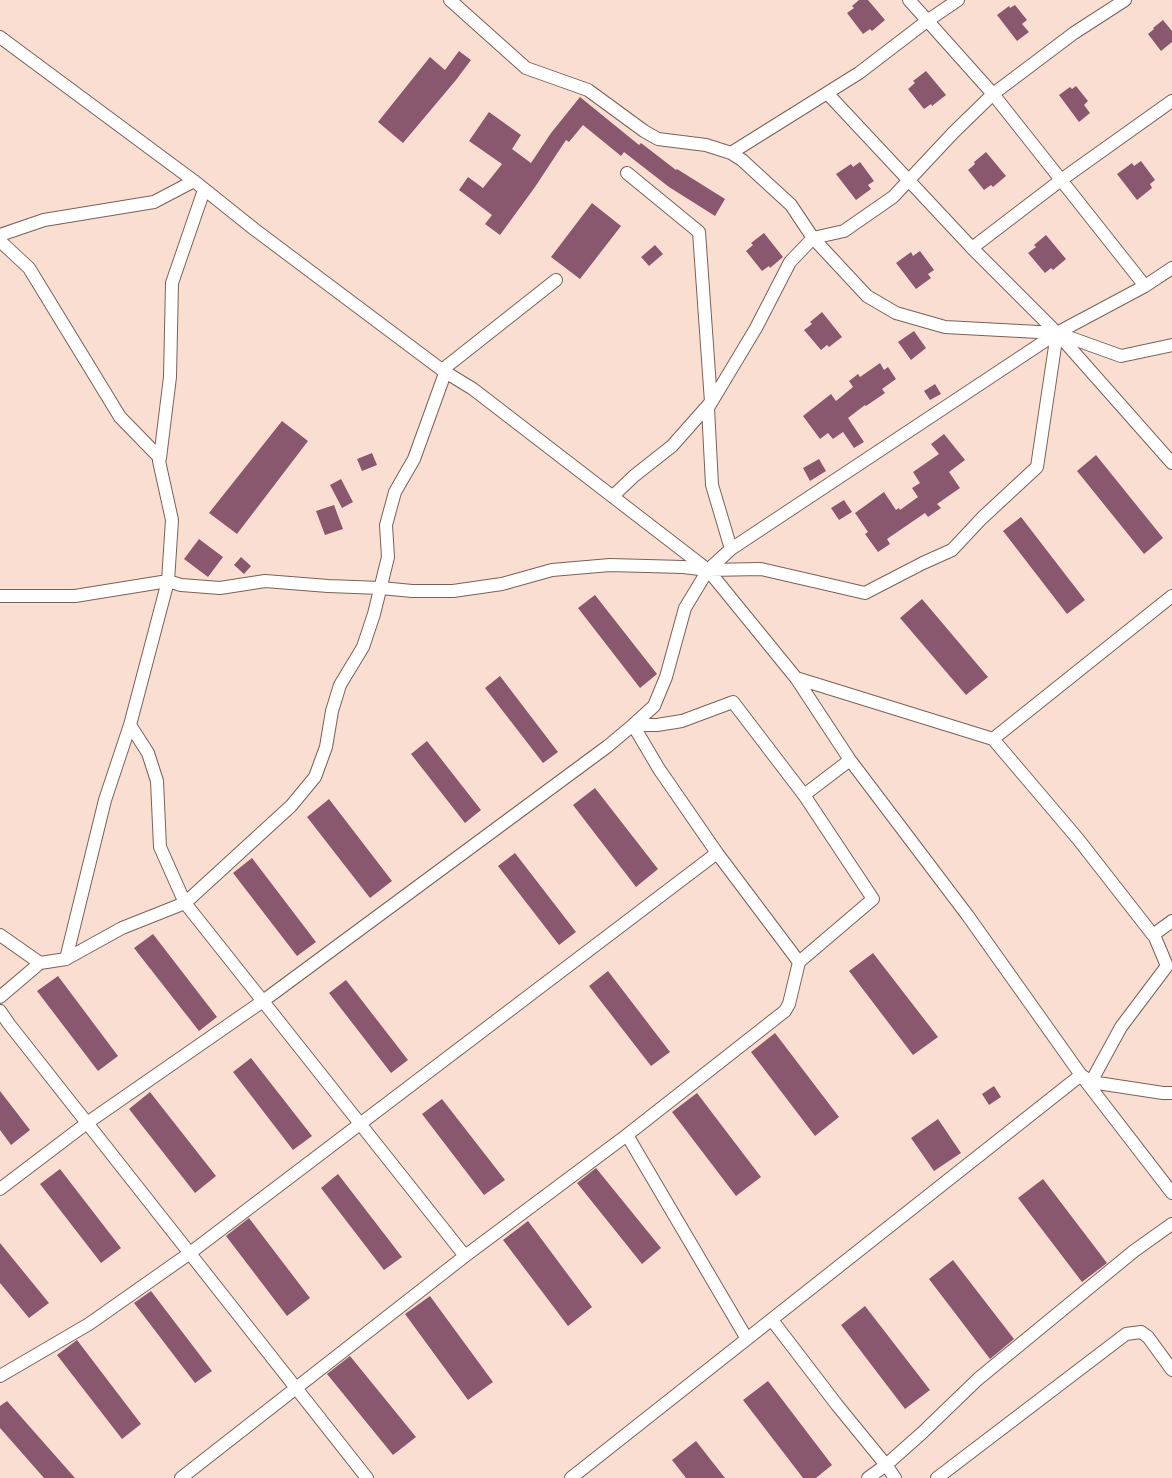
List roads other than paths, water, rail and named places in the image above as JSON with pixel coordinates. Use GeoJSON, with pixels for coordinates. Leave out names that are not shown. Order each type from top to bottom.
{"type":"FeatureCollection","features":[{"type":"Feature","properties":{"kind":"street"},"geometry":{"type":"LineString","coordinates":[[450,0],[526,68],[588,90],[658,139],[706,145],[731,153],[742,160],[791,205],[813,238],[866,296],[896,313],[945,327],[1057,333],[1121,356],[1172,345]]}},
{"type":"Feature","properties":{"kind":"street"},"geometry":{"type":"LineString","coordinates":[[909,0],[993,94],[1145,286]]}},
{"type":"Feature","properties":{"kind":"street"},"geometry":{"type":"LineString","coordinates":[[731,153],[859,73],[958,0]]}},
{"type":"Feature","properties":{"kind":"street"},"geometry":{"type":"LineString","coordinates":[[731,549],[712,485],[708,408],[756,328],[790,262],[813,238],[844,231],[893,197],[993,94],[1074,33],[1125,0]]}},
{"type":"Feature","properties":{"kind":"street"},"geometry":{"type":"LineString","coordinates":[[0,37],[473,389],[708,570],[796,678],[850,760],[968,916],[1172,1193]]}},
{"type":"Feature","properties":{"kind":"street"},"geometry":{"type":"LineString","coordinates":[[827,93],[972,248],[1057,333],[1172,463]]}},
{"type":"Feature","properties":{"kind":"street"},"geometry":{"type":"LineString","coordinates":[[972,248],[1061,180],[1172,101]]}},
{"type":"Feature","properties":{"kind":"street"},"geometry":{"type":"LineString","coordinates":[[613,496],[634,476],[672,446],[711,402],[699,232],[627,173]]}},
{"type":"Feature","properties":{"kind":"street"},"geometry":{"type":"LineString","coordinates":[[0,235],[44,220],[154,202],[194,181]]}},
{"type":"Feature","properties":{"kind":"street"},"geometry":{"type":"LineString","coordinates":[[66,959],[105,800],[130,725],[168,581],[172,520],[159,461],[170,376],[172,283],[204,190]]}},
{"type":"Feature","properties":{"kind":"street"},"geometry":{"type":"LineString","coordinates":[[0,241],[29,268],[120,417],[160,458]]}},
{"type":"Feature","properties":{"kind":"street"},"geometry":{"type":"LineString","coordinates":[[0,1189],[87,1123],[263,1001],[608,746],[633,725],[654,706],[666,677],[685,608],[708,570],[731,549],[1057,333],[1145,286],[1172,268]]}},
{"type":"Feature","properties":{"kind":"street"},"geometry":{"type":"LineString","coordinates":[[0,997],[40,963],[66,959],[122,928],[185,903],[291,806],[315,777],[326,747],[332,711],[340,685],[363,646],[381,588],[388,557],[386,525],[394,492],[414,459],[445,369],[556,280]]}},
{"type":"Feature","properties":{"kind":"street"},"geometry":{"type":"LineString","coordinates":[[0,596],[75,596],[168,581],[180,585],[220,588],[265,581],[381,588],[412,592],[453,591],[502,584],[552,570],[610,565],[708,570],[761,569],[865,594],[952,550],[982,518],[1037,467],[1057,333]]}},
{"type":"Feature","properties":{"kind":"street"},"geometry":{"type":"LineString","coordinates":[[993,739],[1172,596]]}},
{"type":"Feature","properties":{"kind":"street"},"geometry":{"type":"LineString","coordinates":[[571,1478],[747,1339],[1086,1078],[1121,1027],[1167,966],[1154,935],[1078,838],[993,739],[796,678]]}},
{"type":"Feature","properties":{"kind":"street"},"geometry":{"type":"LineString","coordinates":[[181,1478],[465,1256],[627,1135],[785,1011],[789,1004],[799,962],[873,899],[804,795],[733,702],[682,721],[657,726],[633,725]]}},
{"type":"Feature","properties":{"kind":"street"},"geometry":{"type":"LineString","coordinates":[[130,725],[148,752],[157,781],[160,847],[185,903],[465,1256]]}},
{"type":"Feature","properties":{"kind":"street"},"geometry":{"type":"LineString","coordinates":[[633,725],[660,769],[717,853],[799,962]]}},
{"type":"Feature","properties":{"kind":"street"},"geometry":{"type":"LineString","coordinates":[[804,795],[850,760]]}},
{"type":"Feature","properties":{"kind":"street"},"geometry":{"type":"LineString","coordinates":[[0,1376],[89,1324],[190,1254],[717,853]]}},
{"type":"Feature","properties":{"kind":"street"},"geometry":{"type":"LineString","coordinates":[[1154,935],[1172,921]]}},
{"type":"Feature","properties":{"kind":"street"},"geometry":{"type":"LineString","coordinates":[[0,935],[40,963]]}},
{"type":"Feature","properties":{"kind":"street"},"geometry":{"type":"LineString","coordinates":[[0,1011],[8,1024],[367,1478]]}},
{"type":"Feature","properties":{"kind":"street"},"geometry":{"type":"LineString","coordinates":[[1086,1078],[1163,1093],[1172,1093]]}},
{"type":"Feature","properties":{"kind":"street"},"geometry":{"type":"LineString","coordinates":[[627,1135],[747,1339]]}},
{"type":"Feature","properties":{"kind":"street"},"geometry":{"type":"LineString","coordinates":[[868,1478],[886,1465],[922,1433],[978,1379],[1134,1251],[1172,1224]]}},
{"type":"Feature","properties":{"kind":"street"},"geometry":{"type":"LineString","coordinates":[[772,1320],[895,1478]]}},
{"type":"Feature","properties":{"kind":"street"},"geometry":{"type":"LineString","coordinates":[[937,1478],[1126,1334],[1141,1332],[1148,1337],[1172,1370]]}}]}
